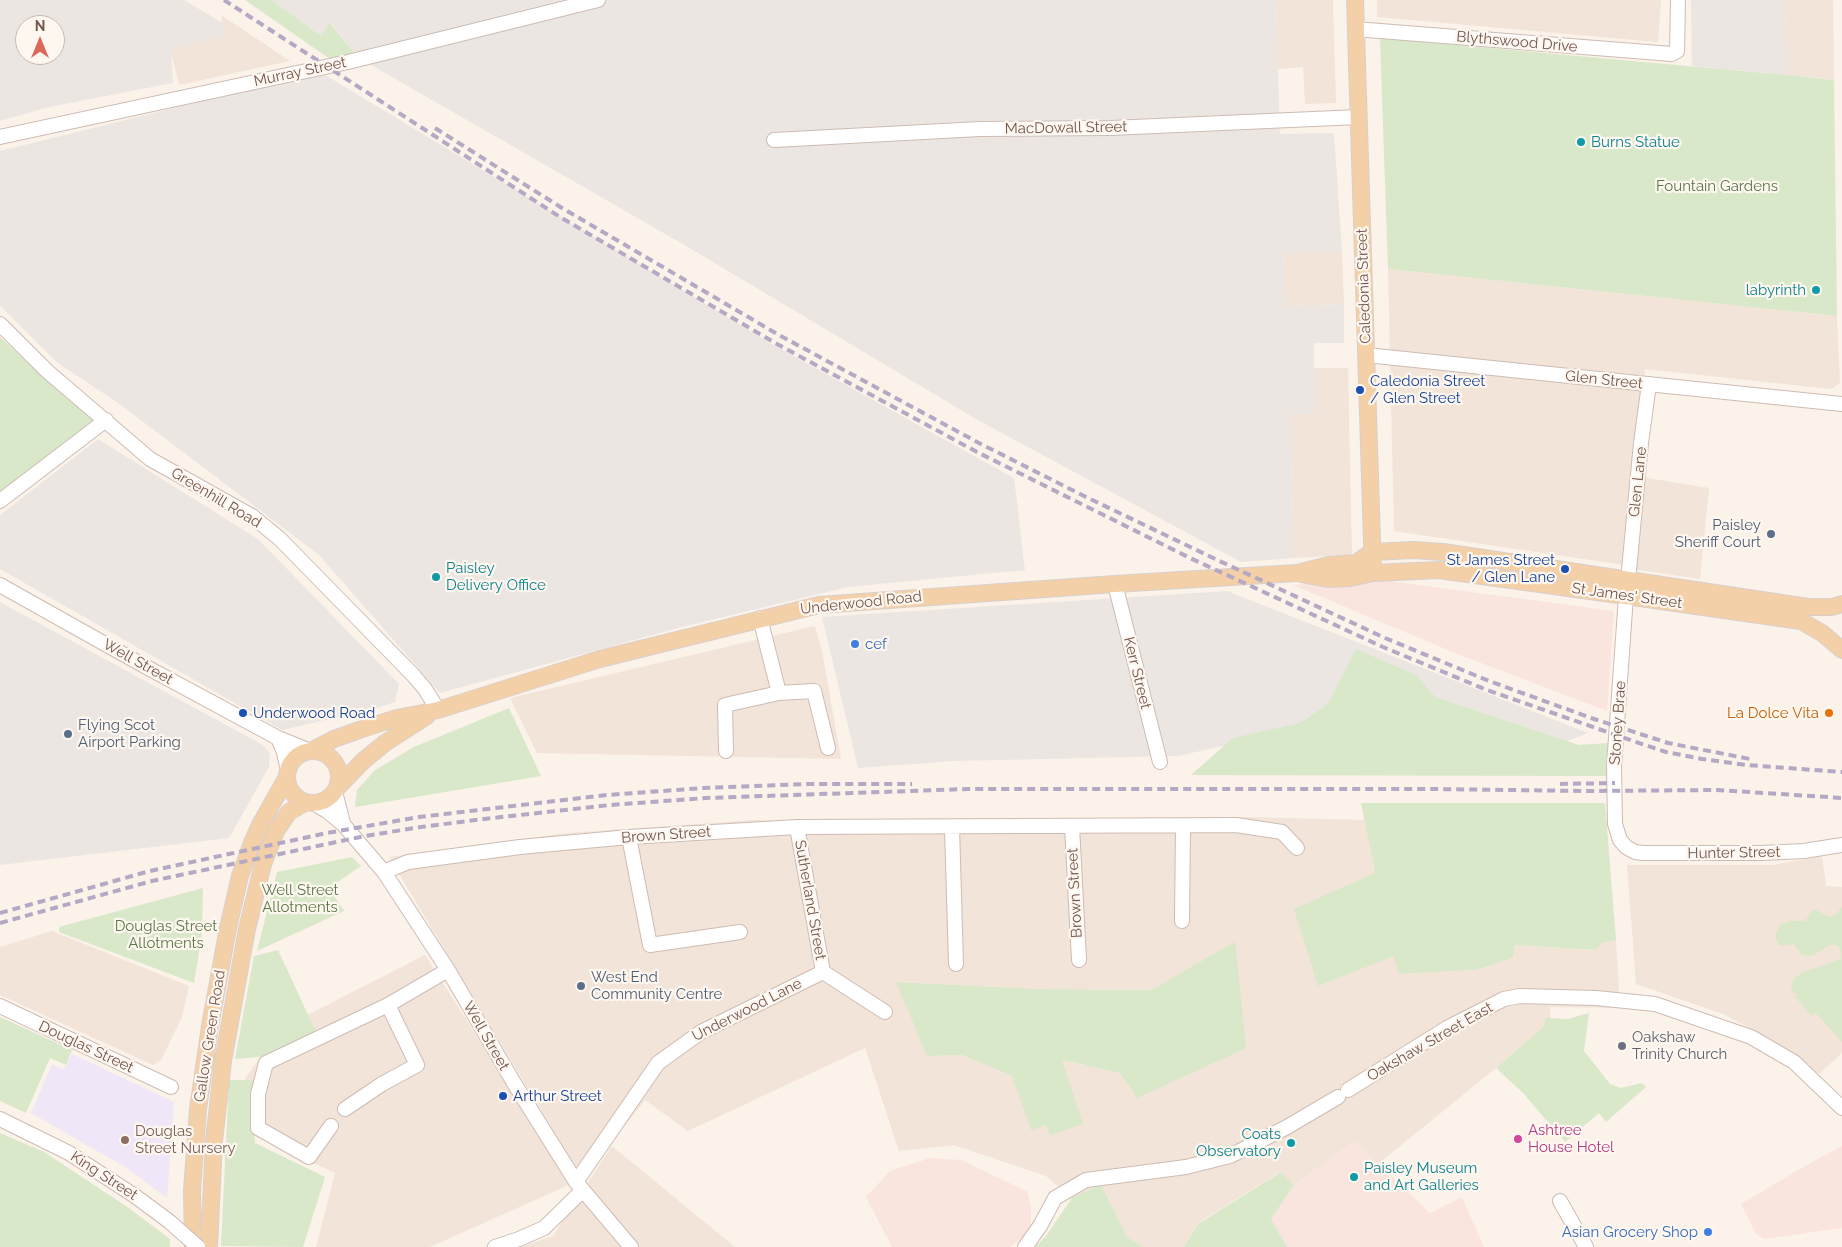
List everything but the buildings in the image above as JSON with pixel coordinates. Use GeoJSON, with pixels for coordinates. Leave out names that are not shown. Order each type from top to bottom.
{"type":"FeatureCollection","features":[{"type":"Feature","properties":{"kind":"main road","name":"Caledonia Street"},"geometry":{"type":"LineString","coordinates":[[1354,0],[1373,573]]}},
{"type":"Feature","properties":{"kind":"main road","name":"St James' Street"},"geometry":{"type":"LineString","coordinates":[[1372,552],[1413,550],[1443,552],[1801,621],[1822,633],[1842,650]]}},
{"type":"Feature","properties":{"kind":"main road","name":"Underwood Road"},"geometry":{"type":"LineString","coordinates":[[312,750],[334,739],[364,728],[396,718],[438,710],[600,659],[760,618],[819,605],[1297,573],[1329,565],[1356,563],[1372,552]]}},
{"type":"Feature","properties":{"kind":"main road","name":"St James' Street"},"geometry":{"type":"LineString","coordinates":[[1373,573],[1439,570],[1808,607],[1832,607],[1842,604]]}},
{"type":"Feature","properties":{"kind":"main road","name":"Underwood Road"},"geometry":{"type":"LineString","coordinates":[[1297,573],[1328,579],[1350,578],[1373,573]]}},
{"type":"Feature","properties":{"kind":"main road","name":"Underwood Road"},"geometry":{"type":"LineString","coordinates":[[335,790],[363,761],[385,743],[438,710]]}},
{"type":"Feature","properties":{"kind":"main road"},"geometry":{"type":"LineString","coordinates":[[312,750],[323,752],[333,760],[338,767],[339,782],[335,790],[326,799],[309,802],[292,792],[287,774],[294,759],[300,754],[312,750]]}},
{"type":"Feature","properties":{"kind":"main road","name":"Gallow Green Road"},"geometry":{"type":"LineString","coordinates":[[193,1247],[192,1191],[198,1109],[210,1026],[228,928],[240,876],[252,842],[287,774]]}},
{"type":"Feature","properties":{"kind":"main road","name":"Gallow Green Road"},"geometry":{"type":"LineString","coordinates":[[210,1247],[214,1141],[223,1061],[247,928],[263,864],[276,831],[289,812],[309,802]]}},
{"type":"Feature","properties":{"kind":"street","name":"Murray Street"},"geometry":{"type":"LineString","coordinates":[[0,137],[348,62],[598,0]]}},
{"type":"Feature","properties":{"kind":"street","name":"Blythswood Drive"},"geometry":{"type":"LineString","coordinates":[[1356,29],[1672,54],[1677,51],[1678,0]]}},
{"type":"Feature","properties":{"kind":"street","name":"MacDowall Street"},"geometry":{"type":"LineString","coordinates":[[774,140],[980,129],[1110,128],[1358,117]]}},
{"type":"Feature","properties":{"kind":"street","name":"Greenhill Road"},"geometry":{"type":"LineString","coordinates":[[0,324],[47,371],[150,459],[252,516],[280,539],[413,676],[425,689],[438,710]]}},
{"type":"Feature","properties":{"kind":"street","name":"Glen Street"},"geometry":{"type":"LineString","coordinates":[[1366,355],[1842,404]]}},
{"type":"Feature","properties":{"kind":"street","name":"Glen Lane"},"geometry":{"type":"LineString","coordinates":[[1627,588],[1649,384]]}},
{"type":"Feature","properties":{"kind":"street"},"geometry":{"type":"LineString","coordinates":[[0,501],[106,420]]}},
{"type":"Feature","properties":{"kind":"street","name":"Well Street"},"geometry":{"type":"LineString","coordinates":[[0,584],[139,663],[278,738],[312,750]]}},
{"type":"Feature","properties":{"kind":"street","name":"Kerr Street"},"geometry":{"type":"LineString","coordinates":[[1115,584],[1160,762]]}},
{"type":"Feature","properties":{"kind":"street","name":"Stoney Brae"},"geometry":{"type":"LineString","coordinates":[[1626,847],[1617,833],[1614,808],[1614,766],[1627,588]]}},
{"type":"Feature","properties":{"kind":"street"},"geometry":{"type":"LineString","coordinates":[[760,618],[779,693]]}},
{"type":"Feature","properties":{"kind":"street"},"geometry":{"type":"LineString","coordinates":[[726,750],[725,705],[779,693],[814,691],[828,748]]}},
{"type":"Feature","properties":{"kind":"street"},"geometry":{"type":"LineString","coordinates":[[278,738],[284,752],[287,774]]}},
{"type":"Feature","properties":{"kind":"street","name":"Well Street"},"geometry":{"type":"LineString","coordinates":[[335,790],[343,824]]}},
{"type":"Feature","properties":{"kind":"street","name":"Well Street"},"geometry":{"type":"LineString","coordinates":[[309,802],[327,811],[343,824],[384,872],[448,970],[514,1083],[579,1186],[630,1247]]}},
{"type":"Feature","properties":{"kind":"street","name":"Brown Street"},"geometry":{"type":"LineString","coordinates":[[384,872],[408,862],[520,848],[629,837],[797,827],[1236,825],[1282,832],[1297,848]]}},
{"type":"Feature","properties":{"kind":"street","name":"Brown Street"},"geometry":{"type":"LineString","coordinates":[[1072,826],[1079,960]]}},
{"type":"Feature","properties":{"kind":"street"},"geometry":{"type":"LineString","coordinates":[[1182,826],[1182,921]]}},
{"type":"Feature","properties":{"kind":"street","name":"Sutherland Street"},"geometry":{"type":"LineString","coordinates":[[797,827],[823,972]]}},
{"type":"Feature","properties":{"kind":"street"},"geometry":{"type":"LineString","coordinates":[[952,827],[956,964]]}},
{"type":"Feature","properties":{"kind":"street"},"geometry":{"type":"LineString","coordinates":[[629,837],[650,946],[740,932]]}},
{"type":"Feature","properties":{"kind":"street","name":"Hunter Street"},"geometry":{"type":"LineString","coordinates":[[1626,847],[1635,852],[1643,853],[1761,854],[1804,851],[1842,845]]}},
{"type":"Feature","properties":{"kind":"street"},"geometry":{"type":"LineString","coordinates":[[331,1126],[309,1157],[258,1128],[258,1094],[266,1063],[388,1005],[448,970]]}},
{"type":"Feature","properties":{"kind":"street"},"geometry":{"type":"LineString","coordinates":[[823,972],[885,1012]]}},
{"type":"Feature","properties":{"kind":"street","name":"Underwood Lane"},"geometry":{"type":"LineString","coordinates":[[495,1247],[544,1228],[579,1186],[658,1063],[700,1032],[823,972]]}},
{"type":"Feature","properties":{"kind":"street","name":"Oakshaw Street East"},"geometry":{"type":"LineString","coordinates":[[1025,1247],[1040,1226],[1055,1198],[1086,1180],[1186,1168],[1230,1156],[1287,1127],[1343,1094],[1447,1028],[1504,999],[1520,996],[1596,998],[1655,1004],[1751,1038],[1794,1062],[1842,1108]]}},
{"type":"Feature","properties":{"kind":"street"},"geometry":{"type":"LineString","coordinates":[[345,1109],[382,1084],[417,1065],[388,1005]]}},
{"type":"Feature","properties":{"kind":"street","name":"Douglas Street"},"geometry":{"type":"LineString","coordinates":[[0,1006],[171,1087]]}},
{"type":"Feature","properties":{"kind":"street","name":"King Street"},"geometry":{"type":"LineString","coordinates":[[0,1120],[68,1153],[135,1196],[170,1222],[198,1247]]}},
{"type":"Feature","properties":{"kind":"street"},"geometry":{"type":"LineString","coordinates":[[1560,1201],[1586,1247]]}},
{"type":"Feature","properties":{"kind":"shaded area"},"geometry":{"type":"Polygon","coordinates":[[[0,0],[184,0],[223,23],[226,36],[171,48],[173,83],[49,107],[0,121],[0,0]]]}},
{"type":"Feature","properties":{"kind":"shaded area"},"geometry":{"type":"Polygon","coordinates":[[[272,0],[1276,0],[1280,134],[1334,133],[1342,251],[1283,253],[1286,306],[1344,304],[1344,343],[1314,343],[1314,414],[1290,414],[1294,558],[1241,562],[976,419],[681,243],[371,65],[349,47],[331,23],[321,36],[272,0]]]}},
{"type":"Feature","properties":{"kind":"shaded area"},"geometry":{"type":"Polygon","coordinates":[[[1276,0],[1333,0],[1336,103],[1305,104],[1303,67],[1278,69],[1276,0]]]}},
{"type":"Feature","properties":{"kind":"shaded area"},"geometry":{"type":"Polygon","coordinates":[[[1377,0],[1661,0],[1658,42],[1377,17],[1377,0]]]}},
{"type":"Feature","properties":{"kind":"shaded area"},"geometry":{"type":"Polygon","coordinates":[[[1691,0],[1785,0],[1787,75],[1692,66],[1691,0]]]}},
{"type":"Feature","properties":{"kind":"shaded area"},"geometry":{"type":"Polygon","coordinates":[[[1785,0],[1833,0],[1834,80],[1787,75],[1785,0]]]}},
{"type":"Feature","properties":{"kind":"shaded area"},"geometry":{"type":"Polygon","coordinates":[[[221,15],[290,61],[179,85],[170,48],[225,36],[221,15]]]}},
{"type":"Feature","properties":{"kind":"shaded area"},"geometry":{"type":"Polygon","coordinates":[[[320,72],[772,344],[1014,478],[1025,570],[848,587],[682,627],[440,693],[319,555],[117,402],[59,364],[0,306],[0,151],[320,72]]]}},
{"type":"Feature","properties":{"kind":"shaded area"},"geometry":{"type":"Polygon","coordinates":[[[1342,251],[1344,304],[1286,306],[1283,253],[1342,251]]]}},
{"type":"Feature","properties":{"kind":"shaded area"},"geometry":{"type":"Polygon","coordinates":[[[1388,269],[1837,316],[1840,383],[1831,389],[1645,369],[1624,565],[1394,531],[1388,269]]]}},
{"type":"Feature","properties":{"kind":"shaded area"},"geometry":{"type":"Polygon","coordinates":[[[1314,368],[1348,368],[1352,555],[1294,558],[1290,414],[1314,414],[1314,368]]]}},
{"type":"Feature","properties":{"kind":"shaded area"},"geometry":{"type":"Polygon","coordinates":[[[98,439],[258,539],[399,684],[395,702],[374,709],[282,730],[0,569],[0,515],[98,439]]]}},
{"type":"Feature","properties":{"kind":"shaded area"},"geometry":{"type":"Polygon","coordinates":[[[1642,477],[1709,488],[1700,579],[1632,569],[1642,477]]]}},
{"type":"Feature","properties":{"kind":"shaded area"},"geometry":{"type":"Polygon","coordinates":[[[1379,578],[1396,582],[1614,611],[1607,711],[1455,653],[1293,585],[1379,578]]]}},
{"type":"Feature","properties":{"kind":"shaded area"},"geometry":{"type":"Polygon","coordinates":[[[1227,591],[1588,733],[1557,745],[1290,731],[1178,756],[955,761],[858,768],[822,617],[1227,591]]]}},
{"type":"Feature","properties":{"kind":"shaded area"},"geometry":{"type":"Polygon","coordinates":[[[0,602],[263,745],[270,754],[269,767],[229,838],[0,865],[0,602]]]}},
{"type":"Feature","properties":{"kind":"shaded area"},"geometry":{"type":"Polygon","coordinates":[[[815,626],[822,651],[841,759],[537,753],[510,698],[815,626]]]}},
{"type":"Feature","properties":{"kind":"shaded area"},"geometry":{"type":"Polygon","coordinates":[[[1248,817],[1365,820],[1375,873],[1399,974],[1476,970],[1513,958],[1515,945],[1594,950],[1602,943],[1616,940],[1620,1008],[1550,1007],[1551,1019],[1545,1019],[1544,1026],[1496,1068],[1378,1164],[1355,1141],[1294,1185],[1280,1172],[1198,1223],[1184,1247],[1142,1247],[1127,1237],[1101,1184],[1072,1198],[1046,1176],[954,1145],[899,1151],[865,1048],[688,1131],[645,1100],[582,1179],[389,857],[567,833],[755,820],[967,821],[1248,817]],[[1235,943],[1151,990],[1040,989],[897,982],[927,1056],[962,1055],[1012,1076],[1061,1060],[1120,1073],[1137,1098],[1235,943]]]}},
{"type":"Feature","properties":{"kind":"shaded area"},"geometry":{"type":"Polygon","coordinates":[[[1822,856],[1826,886],[1842,887],[1842,1053],[1819,1074],[1776,1042],[1723,1014],[1636,984],[1627,865],[1773,865],[1822,856]]]}},
{"type":"Feature","properties":{"kind":"shaded area"},"geometry":{"type":"Polygon","coordinates":[[[52,931],[189,986],[182,1017],[161,1060],[153,1065],[0,995],[0,947],[52,931]]]}},
{"type":"Feature","properties":{"kind":"shaded area"},"geometry":{"type":"Polygon","coordinates":[[[425,955],[571,1184],[430,1247],[316,1247],[335,1173],[253,1135],[245,1079],[280,1029],[425,955]]]}},
{"type":"Feature","properties":{"kind":"shaded area","name":"Douglas Street Nursery"},"geometry":{"type":"Polygon","coordinates":[[[72,1054],[174,1102],[167,1198],[125,1167],[31,1113],[52,1064],[64,1070],[72,1054]]]}},
{"type":"Feature","properties":{"kind":"shaded area"},"geometry":{"type":"Polygon","coordinates":[[[1355,1141],[1430,1213],[1462,1197],[1484,1247],[1287,1247],[1271,1219],[1294,1185],[1355,1141]]]}},
{"type":"Feature","properties":{"kind":"shaded area"},"geometry":{"type":"Polygon","coordinates":[[[612,1146],[735,1247],[520,1247],[553,1236],[612,1146]]]}},
{"type":"Feature","properties":{"kind":"shaded area"},"geometry":{"type":"Polygon","coordinates":[[[1842,1146],[1842,1228],[1764,1239],[1756,1234],[1741,1204],[1842,1146]]]}},
{"type":"Feature","properties":{"kind":"shaded area"},"geometry":{"type":"Polygon","coordinates":[[[930,1158],[961,1160],[1028,1192],[1031,1208],[1031,1231],[1010,1247],[892,1247],[866,1197],[890,1171],[930,1158]]]}},
{"type":"Feature","properties":{"kind":"green space"},"geometry":{"type":"Polygon","coordinates":[[[245,0],[272,0],[321,36],[330,23],[356,53],[330,59],[245,0]]]}},
{"type":"Feature","properties":{"kind":"green space","name":"Fountain Gardens"},"geometry":{"type":"Polygon","coordinates":[[[1380,38],[1834,80],[1837,316],[1388,269],[1380,38]]]}},
{"type":"Feature","properties":{"kind":"green space"},"geometry":{"type":"Polygon","coordinates":[[[0,337],[57,389],[96,421],[0,494],[0,337]]]}},
{"type":"Feature","properties":{"kind":"green space"},"geometry":{"type":"Polygon","coordinates":[[[1356,649],[1416,675],[1435,697],[1579,745],[1609,743],[1606,776],[1191,775],[1233,738],[1300,723],[1328,704],[1356,649]]]}},
{"type":"Feature","properties":{"kind":"green space"},"geometry":{"type":"Polygon","coordinates":[[[509,708],[541,776],[355,807],[357,790],[375,770],[414,747],[509,708]]]}},
{"type":"Feature","properties":{"kind":"green space"},"geometry":{"type":"Polygon","coordinates":[[[1361,803],[1605,803],[1616,940],[1602,943],[1595,950],[1515,945],[1513,958],[1476,970],[1399,974],[1394,956],[1318,986],[1294,909],[1375,873],[1361,803]]]}},
{"type":"Feature","properties":{"kind":"green space","name":"Well Street Allotments"},"geometry":{"type":"Polygon","coordinates":[[[352,857],[361,866],[329,888],[344,911],[257,951],[277,872],[352,857]]]}},
{"type":"Feature","properties":{"kind":"green space","name":"Douglas Street Allotments"},"geometry":{"type":"Polygon","coordinates":[[[203,888],[202,934],[194,983],[59,932],[59,927],[203,888]]]}},
{"type":"Feature","properties":{"kind":"green space"},"geometry":{"type":"Polygon","coordinates":[[[1842,907],[1842,1042],[1816,1013],[1812,1016],[1795,997],[1798,994],[1791,992],[1793,979],[1804,972],[1841,959],[1841,951],[1837,945],[1830,945],[1812,956],[1802,955],[1794,944],[1779,946],[1775,936],[1781,924],[1792,921],[1805,921],[1814,909],[1829,917],[1836,914],[1842,907]]]}},
{"type":"Feature","properties":{"kind":"green space"},"geometry":{"type":"Polygon","coordinates":[[[1235,942],[1246,1048],[1137,1098],[1120,1073],[1062,1060],[1083,1124],[1050,1135],[1046,1125],[1031,1130],[1012,1076],[962,1055],[927,1056],[896,982],[1040,989],[1151,990],[1235,942]]]}},
{"type":"Feature","properties":{"kind":"green space"},"geometry":{"type":"Polygon","coordinates":[[[278,950],[316,1032],[269,1056],[235,1059],[254,956],[278,950]]]}},
{"type":"Feature","properties":{"kind":"green space"},"geometry":{"type":"Polygon","coordinates":[[[1589,1013],[1584,1051],[1610,1084],[1621,1088],[1642,1083],[1646,1087],[1606,1122],[1599,1113],[1565,1142],[1523,1093],[1496,1068],[1544,1026],[1545,1018],[1568,1019],[1589,1013]]]}},
{"type":"Feature","properties":{"kind":"green space"},"geometry":{"type":"Polygon","coordinates":[[[0,1017],[72,1050],[66,1065],[50,1058],[26,1113],[0,1101],[0,1017]]]}},
{"type":"Feature","properties":{"kind":"green space"},"geometry":{"type":"Polygon","coordinates":[[[229,1080],[255,1080],[253,1103],[255,1143],[325,1177],[303,1247],[221,1246],[229,1080]]]}},
{"type":"Feature","properties":{"kind":"green space"},"geometry":{"type":"Polygon","coordinates":[[[0,1133],[44,1152],[126,1206],[170,1239],[170,1247],[0,1247],[0,1133]]]}},
{"type":"Feature","properties":{"kind":"green space"},"geometry":{"type":"Polygon","coordinates":[[[1281,1172],[1294,1185],[1271,1219],[1287,1247],[1184,1247],[1198,1224],[1281,1172]]]}},
{"type":"Feature","properties":{"kind":"green space"},"geometry":{"type":"Polygon","coordinates":[[[1101,1184],[1127,1237],[1143,1247],[1035,1247],[1046,1236],[1072,1198],[1101,1184]]]}},
{"type":"Feature","properties":{"kind":"railway"},"geometry":{"type":"LineString","coordinates":[[224,0],[560,217],[777,344],[977,452],[1190,558],[1383,647],[1487,690],[1666,752],[1746,765],[1842,772]]}},
{"type":"Feature","properties":{"kind":"railway"},"geometry":{"type":"LineString","coordinates":[[435,128],[562,208],[779,335],[979,443],[1211,557],[1385,638],[1489,681],[1594,719],[1668,743],[1750,759]]}},
{"type":"Feature","properties":{"kind":"railway"},"geometry":{"type":"LineString","coordinates":[[1560,784],[1615,783]]}},
{"type":"Feature","properties":{"kind":"railway"},"geometry":{"type":"LineString","coordinates":[[0,913],[150,871],[327,833],[419,817],[607,795],[704,788],[809,784],[912,784]]}},
{"type":"Feature","properties":{"kind":"railway"},"geometry":{"type":"LineString","coordinates":[[0,923],[152,881],[365,836],[484,819],[610,805],[706,798],[968,789],[1717,790],[1842,798]]}},
{"type":"Feature","properties":{"kind":"place","name":"Burns Statue"},"geometry":{"type":"Point","coordinates":[1581,142]}},
{"type":"Feature","properties":{"kind":"place","name":"labyrinth"},"geometry":{"type":"Point","coordinates":[1816,290]}},
{"type":"Feature","properties":{"kind":"place","name":"Caledonia Street / Glen Street"},"geometry":{"type":"Point","coordinates":[1360,390]}},
{"type":"Feature","properties":{"kind":"place","name":"Paisley Sheriff Court"},"geometry":{"type":"Point","coordinates":[1771,534]}},
{"type":"Feature","properties":{"kind":"place","name":"St James Street / Glen Lane"},"geometry":{"type":"Point","coordinates":[1565,569]}},
{"type":"Feature","properties":{"kind":"place","name":"Paisley Delivery Office"},"geometry":{"type":"Point","coordinates":[436,577]}},
{"type":"Feature","properties":{"kind":"place","name":"cef"},"geometry":{"type":"Point","coordinates":[855,644]}},
{"type":"Feature","properties":{"kind":"place","name":"Underwood Road"},"geometry":{"type":"Point","coordinates":[243,713]}},
{"type":"Feature","properties":{"kind":"place","name":"La Dolce Vita"},"geometry":{"type":"Point","coordinates":[1829,713]}},
{"type":"Feature","properties":{"kind":"place","name":"Flying Scot Airport Parking"},"geometry":{"type":"Point","coordinates":[68,734]}},
{"type":"Feature","properties":{"kind":"place","name":"West End Community Centre"},"geometry":{"type":"Point","coordinates":[581,986]}},
{"type":"Feature","properties":{"kind":"place","name":"Oakshaw Trinity Church"},"geometry":{"type":"Point","coordinates":[1622,1046]}},
{"type":"Feature","properties":{"kind":"place","name":"Arthur Street"},"geometry":{"type":"Point","coordinates":[503,1096]}},
{"type":"Feature","properties":{"kind":"place","name":"Ashtree House Hotel"},"geometry":{"type":"Point","coordinates":[1518,1139]}},
{"type":"Feature","properties":{"kind":"place","name":"Douglas Street Nursery"},"geometry":{"type":"Point","coordinates":[125,1140]}},
{"type":"Feature","properties":{"kind":"place","name":"Coats Observatory"},"geometry":{"type":"Point","coordinates":[1291,1143]}},
{"type":"Feature","properties":{"kind":"place","name":"Paisley Museum and Art Galleries"},"geometry":{"type":"Point","coordinates":[1354,1177]}},
{"type":"Feature","properties":{"kind":"place","name":"Asian Grocery Shop"},"geometry":{"type":"Point","coordinates":[1708,1232]}}]}
